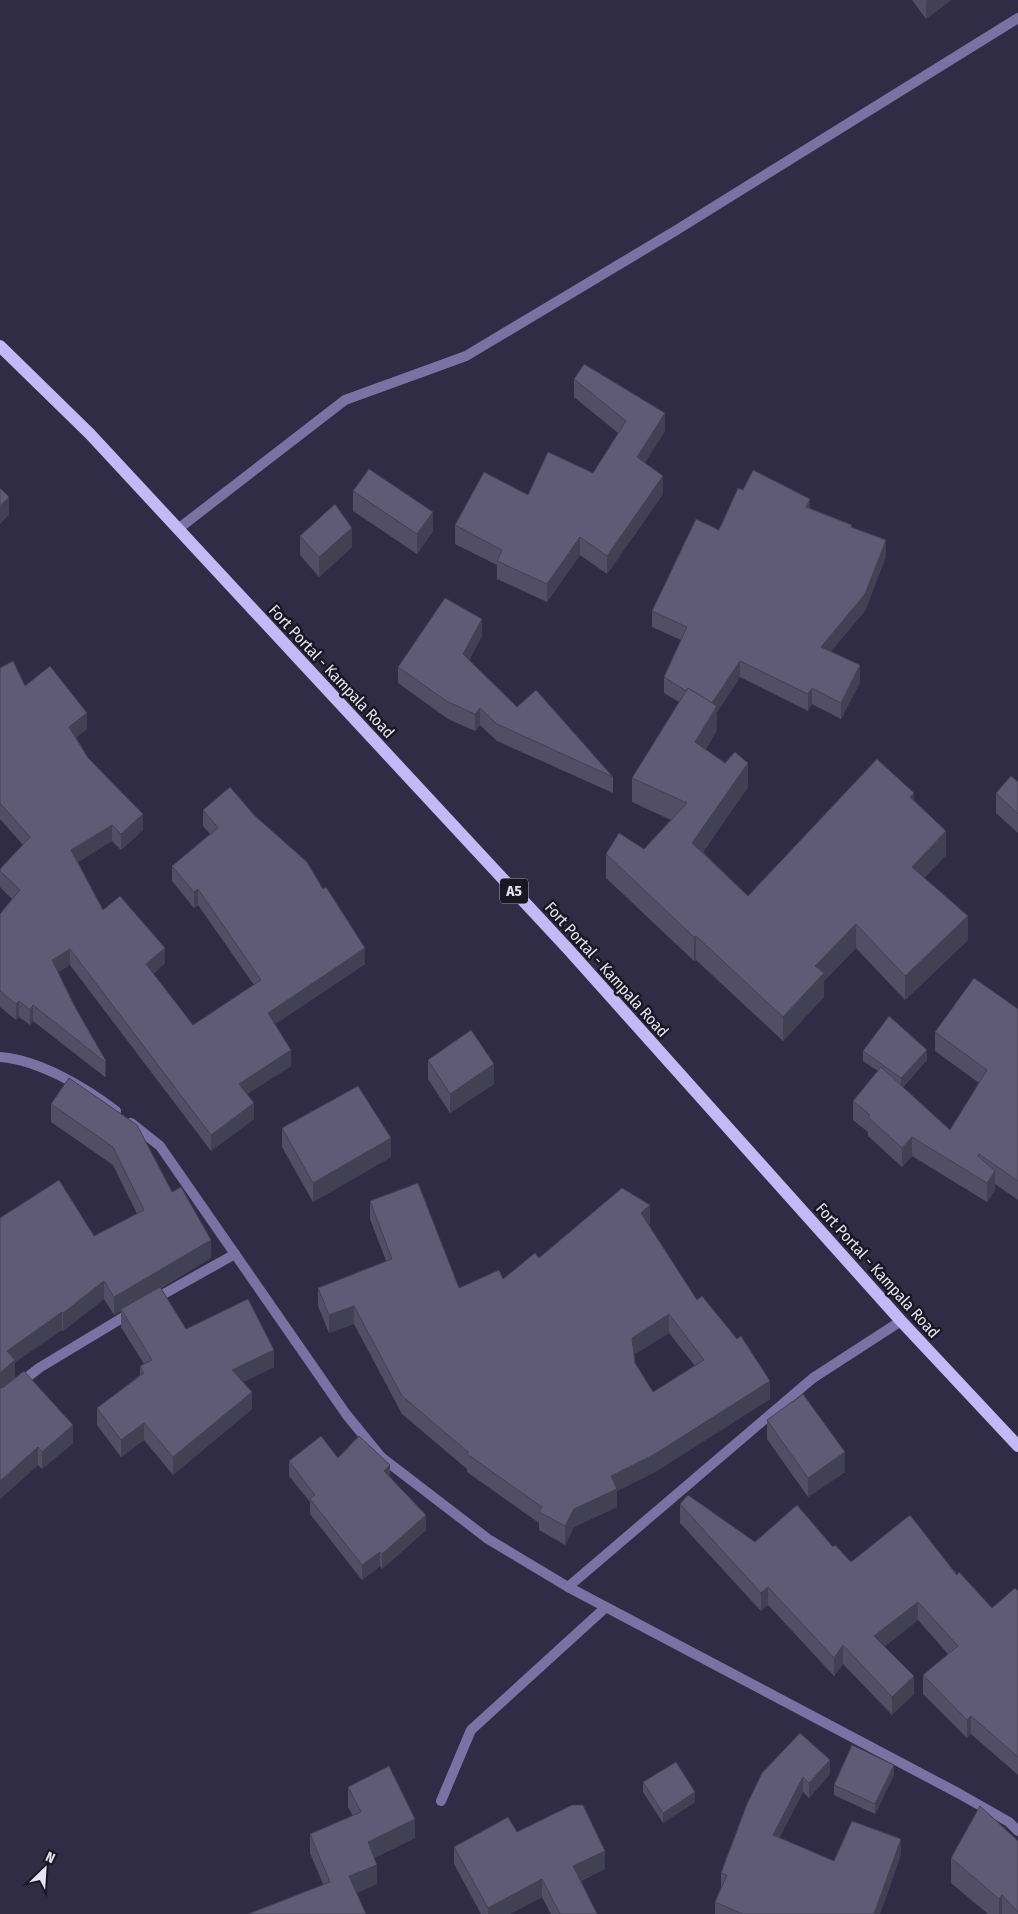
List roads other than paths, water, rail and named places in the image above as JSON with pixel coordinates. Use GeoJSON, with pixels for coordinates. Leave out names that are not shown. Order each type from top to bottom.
{"type":"FeatureCollection","features":[{"type":"Feature","properties":{"kind":"main road","name":"Fort Portal - Kampala Road"},"geometry":{"type":"LineString","coordinates":[[0,346],[90,434],[568,949],[901,1321],[1018,1446]]}},
{"type":"Feature","properties":{"kind":"street"},"geometry":{"type":"LineString","coordinates":[[178,528],[345,400],[466,356],[675,231],[1018,18]]}},
{"type":"Feature","properties":{"kind":"street"},"geometry":{"type":"LineString","coordinates":[[0,1056],[39,1067],[94,1094],[160,1146],[346,1414],[380,1457],[488,1539],[568,1587],[958,1793],[1009,1822],[1018,1831]]}},
{"type":"Feature","properties":{"kind":"street"},"geometry":{"type":"LineString","coordinates":[[0,1399],[39,1368],[142,1306],[235,1254]]}},
{"type":"Feature","properties":{"kind":"street"},"geometry":{"type":"LineString","coordinates":[[568,1587],[814,1378],[901,1321]]}},
{"type":"Feature","properties":{"kind":"street"},"geometry":{"type":"LineString","coordinates":[[441,1800],[472,1730],[606,1607]]}}]}
